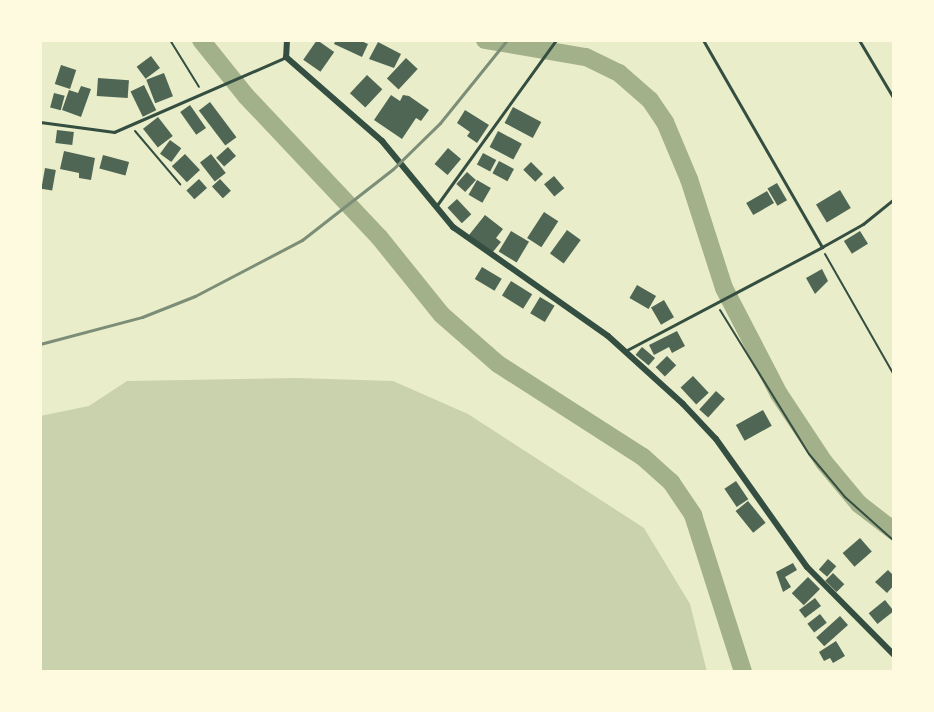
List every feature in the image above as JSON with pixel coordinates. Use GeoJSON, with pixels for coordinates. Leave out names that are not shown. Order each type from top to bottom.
{"type":"FeatureCollection","features":[{"type":"Feature","properties":{"kind":"street"},"geometry":{"type":"LineString","coordinates":[[287,40],[286,57],[382,141],[435,208],[470,242],[567,306],[626,351],[716,439],[807,567],[894,655]]}},
{"type":"Feature","properties":{"kind":"lane"},"geometry":{"type":"LineString","coordinates":[[435,208],[556,40]]}},
{"type":"Feature","properties":{"kind":"lane"},"geometry":{"type":"LineString","coordinates":[[703,40],[822,247]]}},
{"type":"Feature","properties":{"kind":"lane"},"geometry":{"type":"LineString","coordinates":[[859,40],[894,99]]}},
{"type":"Feature","properties":{"kind":"lane"},"geometry":{"type":"LineString","coordinates":[[40,122],[114,132],[131,128],[286,57]]}},
{"type":"Feature","properties":{"kind":"lane"},"geometry":{"type":"LineString","coordinates":[[626,351],[863,224],[894,199]]}},
{"type":"Feature","properties":{"kind":"path"},"geometry":{"type":"LineString","coordinates":[[170,40],[203,93]]}},
{"type":"Feature","properties":{"kind":"path"},"geometry":{"type":"LineString","coordinates":[[131,128],[180,184]]}},
{"type":"Feature","properties":{"kind":"path"},"geometry":{"type":"LineString","coordinates":[[822,247],[894,375]]}},
{"type":"Feature","properties":{"kind":"path"},"geometry":{"type":"LineString","coordinates":[[719,303],[809,454],[845,497],[894,541]]}},
{"type":"Feature","properties":{"kind":"green space"},"geometry":{"type":"Polygon","coordinates":[[[296,378],[393,381],[468,414],[644,528],[690,604],[707,672],[40,672],[40,416],[89,406],[127,381],[296,378]]]}},
{"type":"Feature","properties":{"kind":"building"},"geometry":{"type":"Polygon","coordinates":[[[317,40],[334,52],[320,72],[303,60],[317,40]]]}},
{"type":"Feature","properties":{"kind":"building"},"geometry":{"type":"Polygon","coordinates":[[[336,40],[359,40],[368,44],[362,57],[334,44],[336,40]]]}},
{"type":"Feature","properties":{"kind":"building"},"geometry":{"type":"Polygon","coordinates":[[[378,42],[401,54],[394,68],[369,59],[378,42]]]}},
{"type":"Feature","properties":{"kind":"building"},"geometry":{"type":"Polygon","coordinates":[[[151,56],[160,68],[146,79],[137,67],[151,56]]]}},
{"type":"Feature","properties":{"kind":"building"},"geometry":{"type":"Polygon","coordinates":[[[406,58],[418,69],[399,89],[387,78],[406,58]]]}},
{"type":"Feature","properties":{"kind":"building"},"geometry":{"type":"Polygon","coordinates":[[[61,65],[76,70],[70,89],[55,84],[61,65]]]}},
{"type":"Feature","properties":{"kind":"building"},"geometry":{"type":"Polygon","coordinates":[[[164,73],[173,96],[155,103],[146,80],[164,73]]]}},
{"type":"Feature","properties":{"kind":"building"},"geometry":{"type":"Polygon","coordinates":[[[367,75],[382,89],[365,108],[350,93],[367,75]]]}},
{"type":"Feature","properties":{"kind":"building"},"geometry":{"type":"Polygon","coordinates":[[[98,78],[129,80],[128,98],[97,96],[98,78]]]}},
{"type":"Feature","properties":{"kind":"building"},"geometry":{"type":"Polygon","coordinates":[[[144,85],[156,110],[143,117],[131,92],[144,85]]]}},
{"type":"Feature","properties":{"kind":"building"},"geometry":{"type":"Polygon","coordinates":[[[81,86],[91,89],[81,117],[62,110],[69,90],[78,93],[81,86]]]}},
{"type":"Feature","properties":{"kind":"building"},"geometry":{"type":"Polygon","coordinates":[[[54,93],[65,96],[61,110],[50,107],[54,93]]]}},
{"type":"Feature","properties":{"kind":"building"},"geometry":{"type":"Polygon","coordinates":[[[391,95],[400,101],[403,95],[409,96],[429,110],[421,121],[416,118],[402,139],[374,120],[391,95]]]}},
{"type":"Feature","properties":{"kind":"building"},"geometry":{"type":"Polygon","coordinates":[[[210,102],[236,137],[225,146],[199,110],[210,102]]]}},
{"type":"Feature","properties":{"kind":"building"},"geometry":{"type":"Polygon","coordinates":[[[190,105],[206,128],[196,135],[180,112],[190,105]]]}},
{"type":"Feature","properties":{"kind":"building"},"geometry":{"type":"Polygon","coordinates":[[[513,107],[541,122],[533,138],[505,123],[513,107]]]}},
{"type":"Feature","properties":{"kind":"building"},"geometry":{"type":"Polygon","coordinates":[[[465,110],[489,125],[477,143],[467,136],[470,132],[457,123],[465,110]]]}},
{"type":"Feature","properties":{"kind":"building"},"geometry":{"type":"Polygon","coordinates":[[[158,117],[173,136],[158,148],[143,129],[158,117]]]}},
{"type":"Feature","properties":{"kind":"building"},"geometry":{"type":"Polygon","coordinates":[[[57,130],[74,132],[72,145],[55,143],[57,130]]]}},
{"type":"Feature","properties":{"kind":"building"},"geometry":{"type":"Polygon","coordinates":[[[498,131],[522,144],[513,160],[490,147],[498,131]]]}},
{"type":"Feature","properties":{"kind":"building"},"geometry":{"type":"Polygon","coordinates":[[[170,140],[181,148],[171,162],[160,154],[170,140]]]}},
{"type":"Feature","properties":{"kind":"building"},"geometry":{"type":"Polygon","coordinates":[[[228,147],[236,156],[224,167],[216,158],[228,147]]]}},
{"type":"Feature","properties":{"kind":"building"},"geometry":{"type":"Polygon","coordinates":[[[448,148],[461,159],[448,175],[435,164],[448,148]]]}},
{"type":"Feature","properties":{"kind":"building"},"geometry":{"type":"Polygon","coordinates":[[[64,151],[95,158],[91,180],[79,178],[79,173],[60,169],[64,151]]]}},
{"type":"Feature","properties":{"kind":"building"},"geometry":{"type":"Polygon","coordinates":[[[483,153],[496,160],[490,172],[477,164],[483,153]]]}},
{"type":"Feature","properties":{"kind":"building"},"geometry":{"type":"Polygon","coordinates":[[[185,154],[200,170],[187,182],[172,166],[185,154]]]}},
{"type":"Feature","properties":{"kind":"building"},"geometry":{"type":"Polygon","coordinates":[[[211,154],[226,173],[215,182],[200,163],[211,154]]]}},
{"type":"Feature","properties":{"kind":"building"},"geometry":{"type":"Polygon","coordinates":[[[103,155],[129,162],[125,176],[99,169],[103,155]]]}},
{"type":"Feature","properties":{"kind":"building"},"geometry":{"type":"Polygon","coordinates":[[[499,161],[514,169],[507,181],[492,173],[499,161]]]}},
{"type":"Feature","properties":{"kind":"building"},"geometry":{"type":"Polygon","coordinates":[[[531,162],[543,174],[535,182],[523,170],[531,162]]]}},
{"type":"Feature","properties":{"kind":"building"},"geometry":{"type":"Polygon","coordinates":[[[45,168],[56,170],[52,191],[41,189],[45,168]]]}},
{"type":"Feature","properties":{"kind":"building"},"geometry":{"type":"Polygon","coordinates":[[[467,172],[476,180],[465,192],[456,184],[467,172]]]}},
{"type":"Feature","properties":{"kind":"building"},"geometry":{"type":"Polygon","coordinates":[[[554,176],[564,188],[554,197],[544,184],[554,176]]]}},
{"type":"Feature","properties":{"kind":"building"},"geometry":{"type":"Polygon","coordinates":[[[199,179],[207,188],[194,199],[186,190],[199,179]]]}},
{"type":"Feature","properties":{"kind":"building"},"geometry":{"type":"Polygon","coordinates":[[[220,179],[231,191],[223,198],[212,187],[220,179]]]}},
{"type":"Feature","properties":{"kind":"building"},"geometry":{"type":"Polygon","coordinates":[[[477,180],[491,188],[482,203],[468,195],[477,180]]]}},
{"type":"Feature","properties":{"kind":"building"},"geometry":{"type":"Polygon","coordinates":[[[777,183],[787,200],[777,206],[767,188],[777,183]]]}},
{"type":"Feature","properties":{"kind":"building"},"geometry":{"type":"Polygon","coordinates":[[[840,190],[851,208],[827,222],[816,204],[840,190]]]}},
{"type":"Feature","properties":{"kind":"building"},"geometry":{"type":"Polygon","coordinates":[[[767,191],[774,203],[753,215],[746,203],[767,191]]]}},
{"type":"Feature","properties":{"kind":"building"},"geometry":{"type":"Polygon","coordinates":[[[457,199],[471,214],[462,223],[447,208],[457,199]]]}},
{"type":"Feature","properties":{"kind":"building"},"geometry":{"type":"Polygon","coordinates":[[[544,212],[558,221],[541,247],[527,238],[544,212]]]}},
{"type":"Feature","properties":{"kind":"building"},"geometry":{"type":"Polygon","coordinates":[[[485,215],[503,229],[496,238],[501,242],[492,253],[469,235],[485,215]]]}},
{"type":"Feature","properties":{"kind":"building"},"geometry":{"type":"Polygon","coordinates":[[[567,230],[581,240],[564,263],[550,253],[567,230]]]}},
{"type":"Feature","properties":{"kind":"building"},"geometry":{"type":"Polygon","coordinates":[[[511,231],[529,242],[517,262],[499,252],[511,231]]]}},
{"type":"Feature","properties":{"kind":"building"},"geometry":{"type":"Polygon","coordinates":[[[860,231],[868,244],[852,254],[844,241],[860,231]]]}},
{"type":"Feature","properties":{"kind":"building"},"geometry":{"type":"Polygon","coordinates":[[[482,267],[502,279],[495,291],[475,279],[482,267]]]}},
{"type":"Feature","properties":{"kind":"building"},"geometry":{"type":"Polygon","coordinates":[[[822,269],[828,281],[815,294],[806,278],[822,269]]]}},
{"type":"Feature","properties":{"kind":"building"},"geometry":{"type":"Polygon","coordinates":[[[511,281],[532,294],[523,309],[502,295],[511,281]]]}},
{"type":"Feature","properties":{"kind":"building"},"geometry":{"type":"Polygon","coordinates":[[[637,285],[656,296],[649,309],[630,298],[637,285]]]}},
{"type":"Feature","properties":{"kind":"building"},"geometry":{"type":"Polygon","coordinates":[[[540,297],[555,306],[545,322],[530,313],[540,297]]]}},
{"type":"Feature","properties":{"kind":"building"},"geometry":{"type":"Polygon","coordinates":[[[664,300],[674,317],[661,325],[651,308],[664,300]]]}},
{"type":"Feature","properties":{"kind":"building"},"geometry":{"type":"Polygon","coordinates":[[[677,331],[685,346],[672,353],[669,347],[654,355],[649,345],[677,331]]]}},
{"type":"Feature","properties":{"kind":"building"},"geometry":{"type":"Polygon","coordinates":[[[642,347],[655,358],[649,366],[636,355],[642,347]]]}},
{"type":"Feature","properties":{"kind":"building"},"geometry":{"type":"Polygon","coordinates":[[[667,356],[676,365],[665,377],[656,367],[667,356]]]}},
{"type":"Feature","properties":{"kind":"building"},"geometry":{"type":"Polygon","coordinates":[[[693,376],[709,393],[696,404],[681,388],[693,376]]]}},
{"type":"Feature","properties":{"kind":"building"},"geometry":{"type":"Polygon","coordinates":[[[716,391],[725,399],[708,418],[699,410],[716,391]]]}},
{"type":"Feature","properties":{"kind":"building"},"geometry":{"type":"Polygon","coordinates":[[[763,410],[772,426],[745,441],[736,425],[763,410]]]}},
{"type":"Feature","properties":{"kind":"building"},"geometry":{"type":"Polygon","coordinates":[[[736,481],[748,499],[737,507],[724,489],[736,481]]]}},
{"type":"Feature","properties":{"kind":"building"},"geometry":{"type":"Polygon","coordinates":[[[748,501],[766,523],[753,533],[736,511],[748,501]]]}},
{"type":"Feature","properties":{"kind":"building"},"geometry":{"type":"Polygon","coordinates":[[[860,538],[872,552],[854,567],[843,553],[860,538]]]}},
{"type":"Feature","properties":{"kind":"building"},"geometry":{"type":"Polygon","coordinates":[[[828,559],[836,566],[827,577],[819,570],[828,559]]]}},
{"type":"Feature","properties":{"kind":"building"},"geometry":{"type":"Polygon","coordinates":[[[793,563],[797,570],[785,577],[791,587],[783,592],[776,572],[793,563]]]}},
{"type":"Feature","properties":{"kind":"building"},"geometry":{"type":"Polygon","coordinates":[[[888,570],[894,576],[894,585],[887,593],[875,582],[888,570]]]}},
{"type":"Feature","properties":{"kind":"building"},"geometry":{"type":"Polygon","coordinates":[[[833,573],[844,584],[837,592],[825,581],[833,573]]]}},
{"type":"Feature","properties":{"kind":"building"},"geometry":{"type":"Polygon","coordinates":[[[808,577],[820,589],[804,605],[792,593],[808,577]]]}},
{"type":"Feature","properties":{"kind":"building"},"geometry":{"type":"Polygon","coordinates":[[[815,598],[821,606],[805,618],[799,610],[815,598]]]}},
{"type":"Feature","properties":{"kind":"building"},"geometry":{"type":"Polygon","coordinates":[[[885,600],[894,611],[877,624],[869,613],[885,600]]]}},
{"type":"Feature","properties":{"kind":"building"},"geometry":{"type":"Polygon","coordinates":[[[820,614],[827,623],[814,633],[807,624],[820,614]]]}},
{"type":"Feature","properties":{"kind":"building"},"geometry":{"type":"Polygon","coordinates":[[[840,616],[848,625],[824,646],[816,637],[840,616]]]}},
{"type":"Feature","properties":{"kind":"building"},"geometry":{"type":"Polygon","coordinates":[[[836,641],[845,656],[833,663],[830,658],[824,661],[819,652],[836,641]]]}},
{"type":"Feature","properties":{"kind":"waterway"},"geometry":{"type":"LineString","coordinates":[[201,40],[246,96],[379,237],[442,315],[498,364],[643,457],[671,482],[693,515],[743,672]]}},
{"type":"Feature","properties":{"kind":"waterway"},"geometry":{"type":"LineString","coordinates":[[485,40],[586,57],[619,73],[650,100],[665,122],[689,179],[724,288],[779,394],[824,462],[859,504],[894,531]]}},
{"type":"Feature","properties":{"kind":"railway"},"geometry":{"type":"LineString","coordinates":[[40,344],[142,317],[195,296],[302,240],[393,169],[440,123],[507,40]]}}]}
